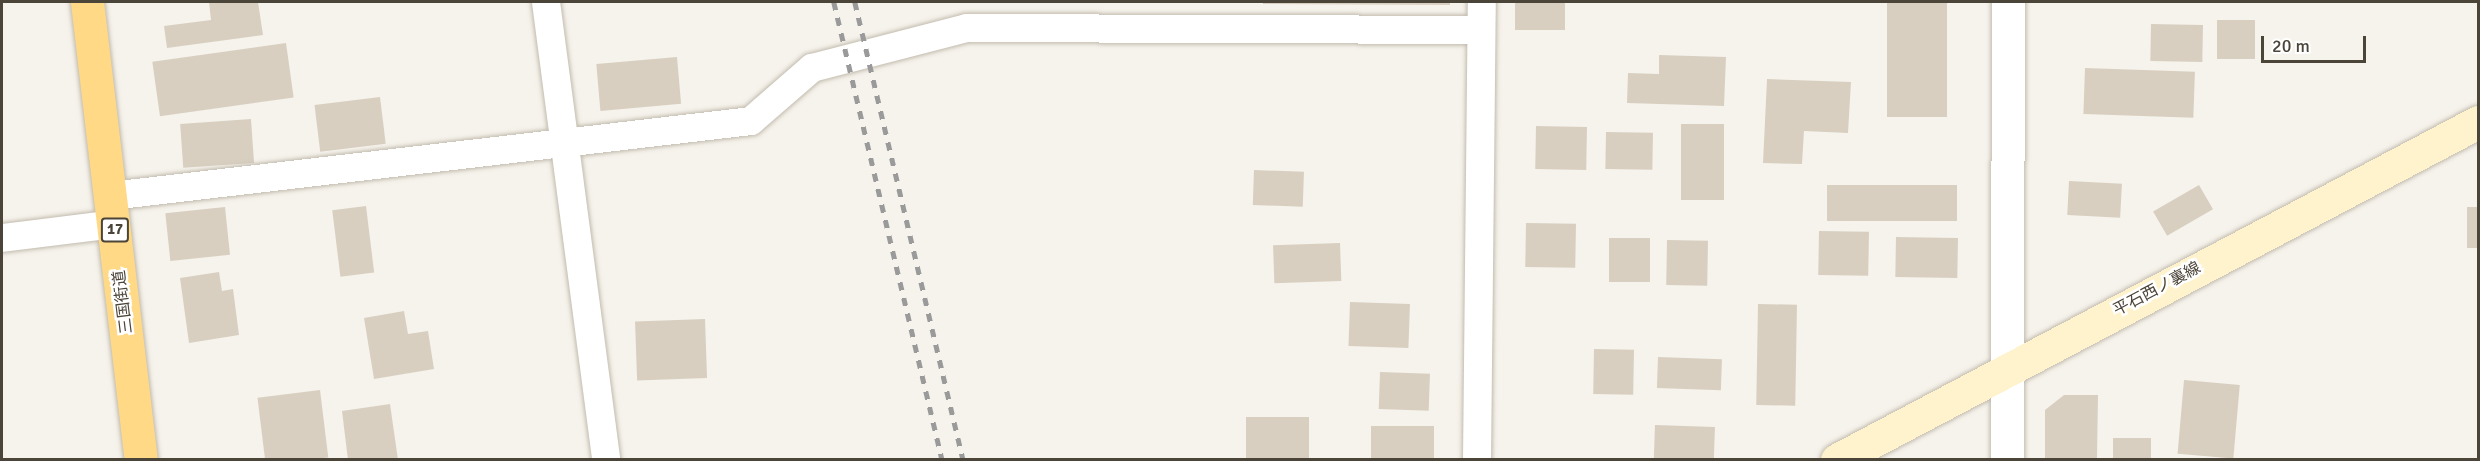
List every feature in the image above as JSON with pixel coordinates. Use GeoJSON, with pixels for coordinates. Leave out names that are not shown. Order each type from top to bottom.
{"type":"FeatureCollection","features":[{"type":"Feature","properties":{"kind":"highway","name":"三国街道"},"geometry":{"type":"LineString","coordinates":[[87,2],[141,459]]}},
{"type":"Feature","properties":{"kind":"main road","name":"平石西ノ裏線"},"geometry":{"type":"LineString","coordinates":[[1837,459],[2008,367],[2478,122]]}},
{"type":"Feature","properties":{"kind":"street"},"geometry":{"type":"LineString","coordinates":[[546,2],[563,146],[606,459]]}},
{"type":"Feature","properties":{"kind":"street"},"geometry":{"type":"LineString","coordinates":[[1477,459],[1482,2]]}},
{"type":"Feature","properties":{"kind":"street"},"geometry":{"type":"LineString","coordinates":[[2007,459],[2008,2]]}},
{"type":"Feature","properties":{"kind":"street"},"geometry":{"type":"LineString","coordinates":[[2,238],[112,210],[751,121],[812,68],[967,28],[1481,30]]}},
{"type":"Feature","properties":{"kind":"building"},"geometry":{"type":"Polygon","coordinates":[[[209,2],[258,2],[263,35],[167,48],[164,26],[211,20],[209,2]]]}},
{"type":"Feature","properties":{"kind":"building"},"geometry":{"type":"Polygon","coordinates":[[[1263,2],[1450,2],[1450,5],[1263,4],[1263,2]]]}},
{"type":"Feature","properties":{"kind":"building"},"geometry":{"type":"Polygon","coordinates":[[[1515,2],[1565,2],[1565,30],[1515,30],[1515,2]]]}},
{"type":"Feature","properties":{"kind":"building"},"geometry":{"type":"Polygon","coordinates":[[[1887,2],[1947,2],[1947,117],[1887,117],[1887,2]]]}},
{"type":"Feature","properties":{"kind":"building"},"geometry":{"type":"Polygon","coordinates":[[[2217,20],[2255,20],[2255,59],[2217,59],[2217,20]]]}},
{"type":"Feature","properties":{"kind":"building"},"geometry":{"type":"Polygon","coordinates":[[[2151,24],[2203,25],[2202,62],[2150,61],[2151,24]]]}},
{"type":"Feature","properties":{"kind":"building"},"geometry":{"type":"Polygon","coordinates":[[[286,43],[294,97],[160,116],[152,62],[286,43]]]}},
{"type":"Feature","properties":{"kind":"building"},"geometry":{"type":"Polygon","coordinates":[[[1659,55],[1726,57],[1724,106],[1627,103],[1628,73],[1659,74],[1659,55]]]}},
{"type":"Feature","properties":{"kind":"building"},"geometry":{"type":"Polygon","coordinates":[[[677,57],[681,104],[600,111],[596,64],[677,57]]]}},
{"type":"Feature","properties":{"kind":"building"},"geometry":{"type":"Polygon","coordinates":[[[2085,68],[2195,72],[2193,118],[2083,114],[2085,68]]]}},
{"type":"Feature","properties":{"kind":"building"},"geometry":{"type":"Polygon","coordinates":[[[1767,79],[1851,82],[1848,133],[1804,131],[1802,164],[1763,163],[1767,79]]]}},
{"type":"Feature","properties":{"kind":"building"},"geometry":{"type":"Polygon","coordinates":[[[380,97],[386,144],[320,152],[314,105],[380,97]]]}},
{"type":"Feature","properties":{"kind":"building"},"geometry":{"type":"Polygon","coordinates":[[[251,119],[254,163],[183,168],[180,124],[251,119]]]}},
{"type":"Feature","properties":{"kind":"building"},"geometry":{"type":"Polygon","coordinates":[[[1681,124],[1724,124],[1724,200],[1681,200],[1681,124]]]}},
{"type":"Feature","properties":{"kind":"building"},"geometry":{"type":"Polygon","coordinates":[[[1536,126],[1587,127],[1586,170],[1535,169],[1536,126]]]}},
{"type":"Feature","properties":{"kind":"building"},"geometry":{"type":"Polygon","coordinates":[[[1606,132],[1653,133],[1652,170],[1605,169],[1606,132]]]}},
{"type":"Feature","properties":{"kind":"building"},"geometry":{"type":"Polygon","coordinates":[[[1254,170],[1304,172],[1303,207],[1253,205],[1254,170]]]}},
{"type":"Feature","properties":{"kind":"building"},"geometry":{"type":"Polygon","coordinates":[[[2069,181],[2122,184],[2120,218],[2067,215],[2069,181]]]}},
{"type":"Feature","properties":{"kind":"building"},"geometry":{"type":"Polygon","coordinates":[[[1827,185],[1957,185],[1957,221],[1827,221],[1827,185]]]}},
{"type":"Feature","properties":{"kind":"building"},"geometry":{"type":"Polygon","coordinates":[[[2199,185],[2213,209],[2167,236],[2153,212],[2199,185]]]}},
{"type":"Feature","properties":{"kind":"building"},"geometry":{"type":"Polygon","coordinates":[[[366,206],[374,273],[340,277],[332,210],[366,206]]]}},
{"type":"Feature","properties":{"kind":"building"},"geometry":{"type":"Polygon","coordinates":[[[225,207],[230,255],[170,261],[165,213],[225,207]]]}},
{"type":"Feature","properties":{"kind":"building"},"geometry":{"type":"Polygon","coordinates":[[[2467,207],[2478,207],[2478,248],[2467,248],[2467,207]]]}},
{"type":"Feature","properties":{"kind":"building"},"geometry":{"type":"Polygon","coordinates":[[[1526,223],[1576,224],[1575,268],[1525,267],[1526,223]]]}},
{"type":"Feature","properties":{"kind":"building"},"geometry":{"type":"Polygon","coordinates":[[[1819,231],[1869,232],[1868,276],[1818,275],[1819,231]]]}},
{"type":"Feature","properties":{"kind":"building"},"geometry":{"type":"Polygon","coordinates":[[[1896,237],[1958,238],[1957,278],[1895,277],[1896,237]]]}},
{"type":"Feature","properties":{"kind":"building"},"geometry":{"type":"Polygon","coordinates":[[[1609,238],[1650,238],[1650,282],[1609,282],[1609,238]]]}},
{"type":"Feature","properties":{"kind":"building"},"geometry":{"type":"Polygon","coordinates":[[[1667,240],[1708,241],[1707,286],[1666,285],[1667,240]]]}},
{"type":"Feature","properties":{"kind":"building"},"geometry":{"type":"Polygon","coordinates":[[[1340,243],[1341,281],[1274,283],[1273,245],[1340,243]]]}},
{"type":"Feature","properties":{"kind":"building"},"geometry":{"type":"Polygon","coordinates":[[[219,272],[222,291],[233,289],[239,335],[189,343],[180,278],[219,272]]]}},
{"type":"Feature","properties":{"kind":"building"},"geometry":{"type":"Polygon","coordinates":[[[1350,302],[1410,304],[1408,348],[1348,346],[1350,302]]]}},
{"type":"Feature","properties":{"kind":"building"},"geometry":{"type":"Polygon","coordinates":[[[1758,304],[1797,305],[1795,406],[1756,405],[1758,304]]]}},
{"type":"Feature","properties":{"kind":"building"},"geometry":{"type":"Polygon","coordinates":[[[404,311],[408,334],[428,331],[434,369],[374,379],[364,318],[404,311]]]}},
{"type":"Feature","properties":{"kind":"building"},"geometry":{"type":"Polygon","coordinates":[[[705,319],[707,378],[637,380],[635,321],[705,319]]]}},
{"type":"Feature","properties":{"kind":"building"},"geometry":{"type":"Polygon","coordinates":[[[1594,349],[1634,350],[1633,395],[1593,394],[1594,349]]]}},
{"type":"Feature","properties":{"kind":"building"},"geometry":{"type":"Polygon","coordinates":[[[1658,357],[1722,359],[1721,390],[1657,388],[1658,357]]]}},
{"type":"Feature","properties":{"kind":"building"},"geometry":{"type":"Polygon","coordinates":[[[1380,372],[1430,374],[1429,411],[1379,409],[1380,372]]]}},
{"type":"Feature","properties":{"kind":"building"},"geometry":{"type":"Polygon","coordinates":[[[2184,380],[2240,385],[2233,459],[2178,454],[2184,380]]]}},
{"type":"Feature","properties":{"kind":"building"},"geometry":{"type":"Polygon","coordinates":[[[320,390],[328,457],[265,460],[257,398],[320,390]]]}},
{"type":"Feature","properties":{"kind":"building"},"geometry":{"type":"Polygon","coordinates":[[[2064,395],[2098,395],[2097,460],[2045,460],[2045,410],[2064,395]]]}},
{"type":"Feature","properties":{"kind":"building"},"geometry":{"type":"Polygon","coordinates":[[[390,404],[398,460],[348,460],[342,411],[390,404]]]}},
{"type":"Feature","properties":{"kind":"building"},"geometry":{"type":"Polygon","coordinates":[[[1246,417],[1309,417],[1309,460],[1246,460],[1246,417]]]}},
{"type":"Feature","properties":{"kind":"building"},"geometry":{"type":"Polygon","coordinates":[[[1655,425],[1715,427],[1714,460],[1654,460],[1655,425]]]}},
{"type":"Feature","properties":{"kind":"building"},"geometry":{"type":"Polygon","coordinates":[[[1371,426],[1434,426],[1434,460],[1371,460],[1371,426]]]}},
{"type":"Feature","properties":{"kind":"building"},"geometry":{"type":"Polygon","coordinates":[[[2113,438],[2151,438],[2151,460],[2113,460],[2113,438]]]}},
{"type":"Feature","properties":{"kind":"railway"},"geometry":{"type":"LineString","coordinates":[[834,2],[942,460]]}},
{"type":"Feature","properties":{"kind":"railway"},"geometry":{"type":"LineString","coordinates":[[855,2],[963,460]]}}]}
